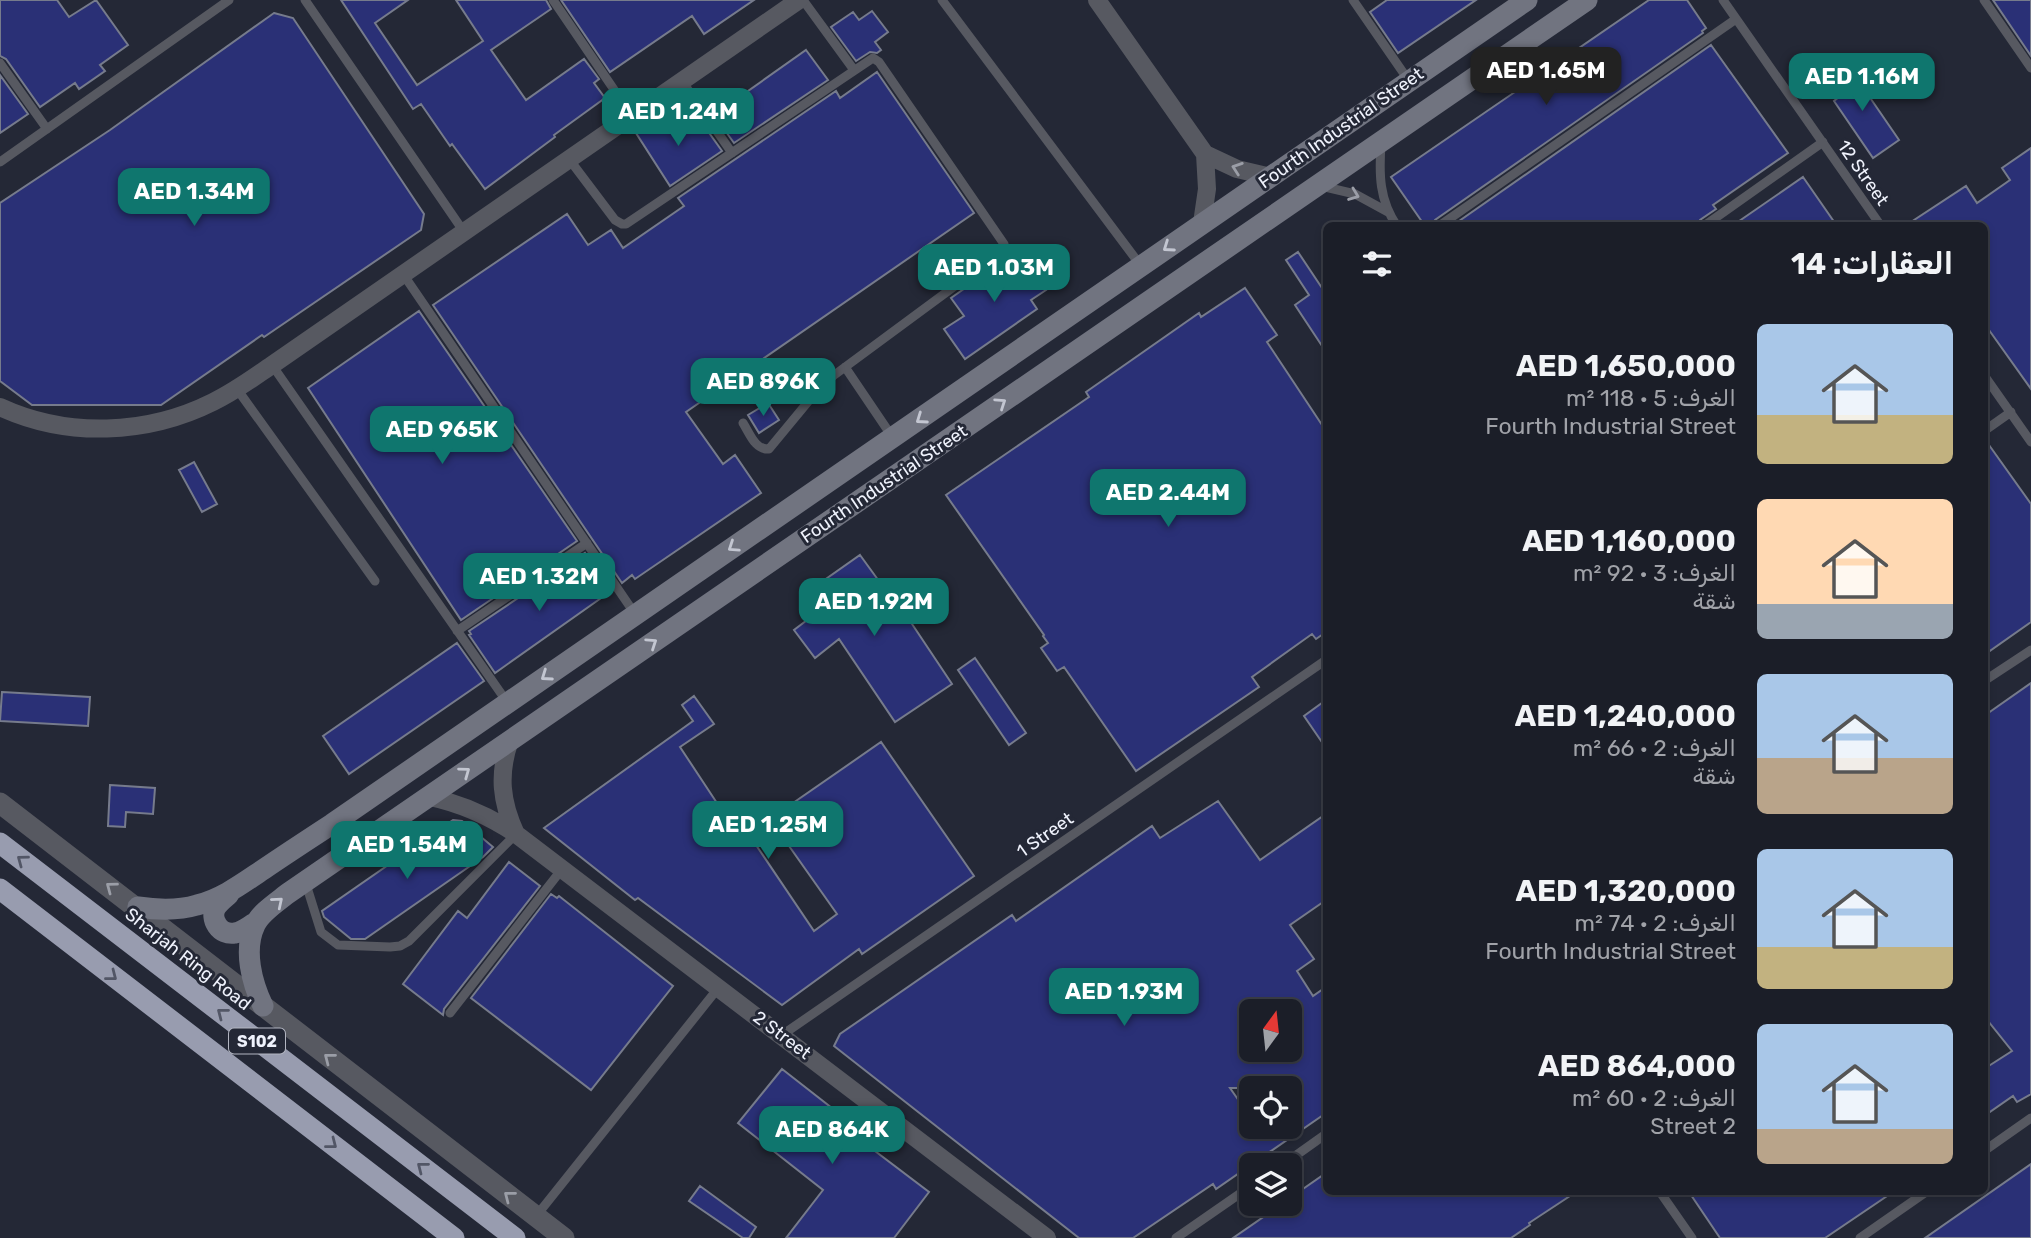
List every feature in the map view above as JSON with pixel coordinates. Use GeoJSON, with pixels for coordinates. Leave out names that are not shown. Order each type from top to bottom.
{"type":"FeatureCollection","features":[{"type":"Feature","properties":{"kind":"highway","name":"Sharjah Ring Road"},"geometry":{"type":"LineString","coordinates":[[0,843],[514,1238]]}},
{"type":"Feature","properties":{"kind":"highway","name":"S102"},"geometry":{"type":"LineString","coordinates":[[0,889],[454,1238]]}},
{"type":"Feature","properties":{"kind":"main road","name":"Fourth Industrial Street"},"geometry":{"type":"LineString","coordinates":[[138,907],[178,909],[218,898],[235,888],[1527,0]]}},
{"type":"Feature","properties":{"kind":"main road","name":"Fourth Industrial Street"},"geometry":{"type":"LineString","coordinates":[[255,923],[287,894],[1587,0]]}},
{"type":"Feature","properties":{"kind":"main road"},"geometry":{"type":"LineString","coordinates":[[235,888],[216,908],[215,923],[228,934],[237,933],[255,923]]}},
{"type":"Feature","properties":{"kind":"main road"},"geometry":{"type":"LineString","coordinates":[[255,923],[251,939],[251,974],[263,1006]]}},
{"type":"Feature","properties":{"kind":"street"},"geometry":{"type":"LineString","coordinates":[[1097,0],[1205,154],[1237,169],[1271,177]]}},
{"type":"Feature","properties":{"kind":"street"},"geometry":{"type":"LineString","coordinates":[[0,407],[61,426],[113,429],[165,421],[202,407],[237,389],[793,2]]}},
{"type":"Feature","properties":{"kind":"street"},"geometry":{"type":"LineString","coordinates":[[1202,223],[1206,189],[1205,154]]}},
{"type":"Feature","properties":{"kind":"street"},"geometry":{"type":"LineString","coordinates":[[510,740],[503,759],[501,778],[508,817],[516,834]]}},
{"type":"Feature","properties":{"kind":"street","name":"2 Street"},"geometry":{"type":"LineString","coordinates":[[430,797],[476,810],[516,834],[1047,1238]]}},
{"type":"Feature","properties":{"kind":"street"},"geometry":{"type":"LineString","coordinates":[[0,803],[564,1238]]}},
{"type":"Feature","properties":{"kind":"lane"},"geometry":{"type":"LineString","coordinates":[[0,162],[229,0]]}},
{"type":"Feature","properties":{"kind":"lane"},"geometry":{"type":"LineString","coordinates":[[305,0],[464,232]]}},
{"type":"Feature","properties":{"kind":"lane"},"geometry":{"type":"LineString","coordinates":[[553,0],[632,116]]}},
{"type":"Feature","properties":{"kind":"lane"},"geometry":{"type":"LineString","coordinates":[[942,0],[1141,266]]}},
{"type":"Feature","properties":{"kind":"lane","name":"12 Street"},"geometry":{"type":"LineString","coordinates":[[1723,0],[1878,222]]}},
{"type":"Feature","properties":{"kind":"lane"},"geometry":{"type":"LineString","coordinates":[[1984,0],[2031,68]]}},
{"type":"Feature","properties":{"kind":"lane"},"geometry":{"type":"LineString","coordinates":[[1355,1],[1409,81]]}},
{"type":"Feature","properties":{"kind":"lane"},"geometry":{"type":"LineString","coordinates":[[793,2],[853,70]]}},
{"type":"Feature","properties":{"kind":"lane"},"geometry":{"type":"LineString","coordinates":[[1445,222],[1736,19]]}},
{"type":"Feature","properties":{"kind":"lane"},"geometry":{"type":"LineString","coordinates":[[569,159],[615,220],[622,224],[630,223],[873,58],[879,62],[1005,247],[845,367],[812,397],[768,449],[758,447],[743,424]]}},
{"type":"Feature","properties":{"kind":"lane"},"geometry":{"type":"LineString","coordinates":[[0,63],[47,129]]}},
{"type":"Feature","properties":{"kind":"lane"},"geometry":{"type":"LineString","coordinates":[[682,81],[732,153]]}},
{"type":"Feature","properties":{"kind":"lane"},"geometry":{"type":"LineString","coordinates":[[1381,140],[1381,177],[1388,212],[1394,222]]}},
{"type":"Feature","properties":{"kind":"lane"},"geometry":{"type":"LineString","coordinates":[[1710,222],[1823,142]]}},
{"type":"Feature","properties":{"kind":"lane"},"geometry":{"type":"LineString","coordinates":[[1319,186],[1355,194],[1388,212]]}},
{"type":"Feature","properties":{"kind":"lane"},"geometry":{"type":"LineString","coordinates":[[403,274],[635,614]]}},
{"type":"Feature","properties":{"kind":"lane"},"geometry":{"type":"LineString","coordinates":[[272,365],[508,702]]}},
{"type":"Feature","properties":{"kind":"lane"},"geometry":{"type":"LineString","coordinates":[[845,367],[893,438]]}},
{"type":"Feature","properties":{"kind":"lane"},"geometry":{"type":"LineString","coordinates":[[1988,380],[2031,442]]}},
{"type":"Feature","properties":{"kind":"lane"},"geometry":{"type":"LineString","coordinates":[[237,389],[375,581]]}},
{"type":"Feature","properties":{"kind":"lane"},"geometry":{"type":"LineString","coordinates":[[1988,428],[2011,412]]}},
{"type":"Feature","properties":{"kind":"lane"},"geometry":{"type":"LineString","coordinates":[[457,631],[587,543]]}},
{"type":"Feature","properties":{"kind":"lane"},"geometry":{"type":"LineString","coordinates":[[1988,678],[2031,649]]}},
{"type":"Feature","properties":{"kind":"lane","name":"1 Street"},"geometry":{"type":"LineString","coordinates":[[782,1035],[1323,662]]}},
{"type":"Feature","properties":{"kind":"lane"},"geometry":{"type":"LineString","coordinates":[[305,882],[321,932],[338,944],[400,946],[410,941],[516,834]]}},
{"type":"Feature","properties":{"kind":"lane"},"geometry":{"type":"LineString","coordinates":[[450,1013],[562,869]]}},
{"type":"Feature","properties":{"kind":"lane"},"geometry":{"type":"LineString","coordinates":[[536,1217],[719,987]]}},
{"type":"Feature","properties":{"kind":"lane"},"geometry":{"type":"LineString","coordinates":[[1988,1148],[2031,1118]]}},
{"type":"Feature","properties":{"kind":"lane"},"geometry":{"type":"LineString","coordinates":[[1299,1153],[1323,1136]]}},
{"type":"Feature","properties":{"kind":"lane"},"geometry":{"type":"LineString","coordinates":[[1176,1238],[1239,1194]]}},
{"type":"Feature","properties":{"kind":"lane"},"geometry":{"type":"LineString","coordinates":[[1662,1195],[1692,1238]]}},
{"type":"Feature","properties":{"kind":"lane"},"geometry":{"type":"LineString","coordinates":[[1860,1238],[1922,1195]]}},
{"type":"Feature","properties":{"kind":"building"},"geometry":{"type":"Polygon","coordinates":[[[0,0],[57,0],[69,17],[96,0],[128,45],[100,65],[105,71],[79,89],[75,83],[40,107],[6,59],[0,56],[0,0]]]}},
{"type":"Feature","properties":{"kind":"building"},"geometry":{"type":"Polygon","coordinates":[[[341,0],[408,0],[375,23],[417,85],[483,41],[456,0],[546,0],[551,9],[491,50],[526,100],[584,59],[599,79],[594,83],[605,98],[485,189],[421,104],[413,109],[341,0]]]}},
{"type":"Feature","properties":{"kind":"building"},"geometry":{"type":"Polygon","coordinates":[[[561,0],[754,0],[704,34],[692,16],[610,72],[561,0]]]}},
{"type":"Feature","properties":{"kind":"building"},"geometry":{"type":"Polygon","coordinates":[[[1387,0],[1476,0],[1398,53],[1370,12],[1387,0]]]}},
{"type":"Feature","properties":{"kind":"building"},"geometry":{"type":"Polygon","coordinates":[[[1649,0],[1687,0],[1706,28],[1703,33],[1434,222],[1422,222],[1391,177],[1649,0]]]}},
{"type":"Feature","properties":{"kind":"building"},"geometry":{"type":"Polygon","coordinates":[[[1993,0],[2031,0],[2031,56],[1993,0]]]}},
{"type":"Feature","properties":{"kind":"building"},"geometry":{"type":"Polygon","coordinates":[[[872,11],[888,32],[875,42],[881,50],[877,53],[870,52],[856,61],[831,27],[853,12],[859,20],[872,11]]]}},
{"type":"Feature","properties":{"kind":"building"},"geometry":{"type":"Polygon","coordinates":[[[274,13],[293,18],[424,214],[421,230],[161,405],[32,405],[0,381],[0,203],[110,130],[274,13]]]}},
{"type":"Feature","properties":{"kind":"building"},"geometry":{"type":"Polygon","coordinates":[[[1711,45],[1788,153],[1713,205],[1716,209],[1699,222],[1458,222],[1711,45]]]}},
{"type":"Feature","properties":{"kind":"building"},"geometry":{"type":"Polygon","coordinates":[[[806,50],[828,80],[734,143],[714,115],[806,50]]]}},
{"type":"Feature","properties":{"kind":"building"},"geometry":{"type":"Polygon","coordinates":[[[1849,67],[1899,140],[1873,158],[1834,101],[1839,97],[1828,78],[1849,67]]]}},
{"type":"Feature","properties":{"kind":"building"},"geometry":{"type":"Polygon","coordinates":[[[877,72],[974,213],[686,412],[723,464],[735,455],[761,493],[635,579],[632,575],[622,583],[433,305],[567,214],[588,245],[611,230],[623,248],[684,206],[678,198],[836,91],[840,98],[877,72]]]}},
{"type":"Feature","properties":{"kind":"building"},"geometry":{"type":"Polygon","coordinates":[[[0,75],[28,114],[0,133],[0,75]]]}},
{"type":"Feature","properties":{"kind":"building"},"geometry":{"type":"Polygon","coordinates":[[[664,116],[676,135],[694,123],[697,127],[702,123],[722,151],[670,186],[636,133],[664,116]]]}},
{"type":"Feature","properties":{"kind":"building"},"geometry":{"type":"Polygon","coordinates":[[[2031,148],[2031,389],[1988,329],[1988,222],[1911,222],[1966,186],[1977,203],[2010,180],[2002,168],[2031,148]]]}},
{"type":"Feature","properties":{"kind":"building"},"geometry":{"type":"Polygon","coordinates":[[[1803,177],[1834,222],[1738,222],[1803,177]]]}},
{"type":"Feature","properties":{"kind":"building"},"geometry":{"type":"Polygon","coordinates":[[[1018,251],[1046,290],[1031,300],[1037,309],[965,359],[944,329],[964,316],[951,298],[1018,251]]]}},
{"type":"Feature","properties":{"kind":"building"},"geometry":{"type":"Polygon","coordinates":[[[1298,252],[1323,290],[1323,347],[1295,305],[1309,295],[1286,260],[1298,252]]]}},
{"type":"Feature","properties":{"kind":"building"},"geometry":{"type":"Polygon","coordinates":[[[1245,288],[1277,335],[1267,342],[1323,426],[1323,634],[1316,639],[1312,634],[1252,677],[1259,687],[1136,771],[1064,667],[1057,671],[1041,648],[1048,643],[1044,635],[946,495],[1089,397],[1086,392],[1199,313],[1201,317],[1245,288]]]}},
{"type":"Feature","properties":{"kind":"building"},"geometry":{"type":"Polygon","coordinates":[[[419,311],[577,541],[461,620],[308,388],[419,311]]]}},
{"type":"Feature","properties":{"kind":"building"},"geometry":{"type":"Polygon","coordinates":[[[768,403],[779,420],[759,433],[748,415],[768,403]]]}},
{"type":"Feature","properties":{"kind":"building"},"geometry":{"type":"Polygon","coordinates":[[[1988,444],[2031,504],[2031,622],[1988,652],[1988,444]]]}},
{"type":"Feature","properties":{"kind":"building"},"geometry":{"type":"Polygon","coordinates":[[[194,462],[217,504],[202,512],[179,470],[194,462]]]}},
{"type":"Feature","properties":{"kind":"building"},"geometry":{"type":"Polygon","coordinates":[[[585,553],[611,591],[495,673],[469,635],[469,631],[585,553]]]}},
{"type":"Feature","properties":{"kind":"building"},"geometry":{"type":"Polygon","coordinates":[[[860,555],[900,610],[902,609],[952,684],[895,722],[839,639],[815,658],[794,630],[819,611],[806,593],[860,555]]]}},
{"type":"Feature","properties":{"kind":"building"},"geometry":{"type":"Polygon","coordinates":[[[457,643],[484,681],[349,774],[323,736],[457,643]]]}},
{"type":"Feature","properties":{"kind":"building"},"geometry":{"type":"Polygon","coordinates":[[[975,658],[1026,733],[1009,745],[958,670],[975,658]]]}},
{"type":"Feature","properties":{"kind":"building"},"geometry":{"type":"Polygon","coordinates":[[[2031,683],[2031,1094],[2017,1102],[2013,1096],[1988,1113],[1988,1066],[2012,1051],[1988,1021],[1988,713],[2031,683]]]}},
{"type":"Feature","properties":{"kind":"building"},"geometry":{"type":"Polygon","coordinates":[[[2,692],[90,697],[88,726],[0,721],[2,692]]]}},
{"type":"Feature","properties":{"kind":"building"},"geometry":{"type":"Polygon","coordinates":[[[694,696],[714,724],[680,747],[742,841],[756,845],[814,931],[837,914],[770,819],[881,742],[974,876],[862,954],[859,949],[782,1005],[638,898],[635,900],[544,828],[693,721],[682,705],[694,696]]]}},
{"type":"Feature","properties":{"kind":"building"},"geometry":{"type":"Polygon","coordinates":[[[1323,702],[1323,744],[1304,716],[1323,702]]]}},
{"type":"Feature","properties":{"kind":"building"},"geometry":{"type":"Polygon","coordinates":[[[110,785],[155,788],[153,814],[126,812],[125,827],[108,826],[110,785]]]}},
{"type":"Feature","properties":{"kind":"building"},"geometry":{"type":"Polygon","coordinates":[[[1218,801],[1260,860],[1323,816],[1323,902],[1290,925],[1314,959],[1297,971],[1313,996],[1323,989],[1323,1115],[1302,1130],[1302,1076],[1239,1076],[1239,1088],[1230,1088],[1239,1101],[1239,1139],[1288,1139],[1268,1153],[1239,1153],[1239,1173],[1216,1189],[1213,1184],[1133,1238],[1079,1238],[834,1046],[840,1034],[1012,915],[1016,921],[1152,826],[1160,838],[1218,801]]]}},
{"type":"Feature","properties":{"kind":"building"},"geometry":{"type":"Polygon","coordinates":[[[453,820],[462,821],[493,847],[483,857],[365,939],[351,939],[324,917],[322,911],[453,820]]]}},
{"type":"Feature","properties":{"kind":"building"},"geometry":{"type":"Polygon","coordinates":[[[509,862],[540,886],[444,1009],[443,1015],[403,984],[458,911],[467,918],[509,862]]]}},
{"type":"Feature","properties":{"kind":"building"},"geometry":{"type":"Polygon","coordinates":[[[551,894],[557,898],[559,896],[673,986],[591,1090],[471,998],[551,894]]]}},
{"type":"Feature","properties":{"kind":"building"},"geometry":{"type":"Polygon","coordinates":[[[782,1069],[851,1123],[846,1129],[929,1192],[894,1238],[786,1238],[823,1190],[738,1123],[782,1069]]]}},
{"type":"Feature","properties":{"kind":"building"},"geometry":{"type":"Polygon","coordinates":[[[2031,1164],[2031,1238],[1925,1238],[1988,1195],[2031,1164]]]}},
{"type":"Feature","properties":{"kind":"building"},"geometry":{"type":"Polygon","coordinates":[[[1323,1175],[1323,1195],[1571,1195],[1511,1238],[1233,1238],[1265,1216],[1302,1216],[1302,1190],[1323,1175]]]}},
{"type":"Feature","properties":{"kind":"building"},"geometry":{"type":"Polygon","coordinates":[[[700,1186],[756,1227],[749,1238],[743,1238],[689,1201],[700,1186]]]}},
{"type":"Feature","properties":{"kind":"building"},"geometry":{"type":"Polygon","coordinates":[[[1691,1195],[1889,1195],[1825,1238],[1720,1238],[1691,1195]]]}}]}
